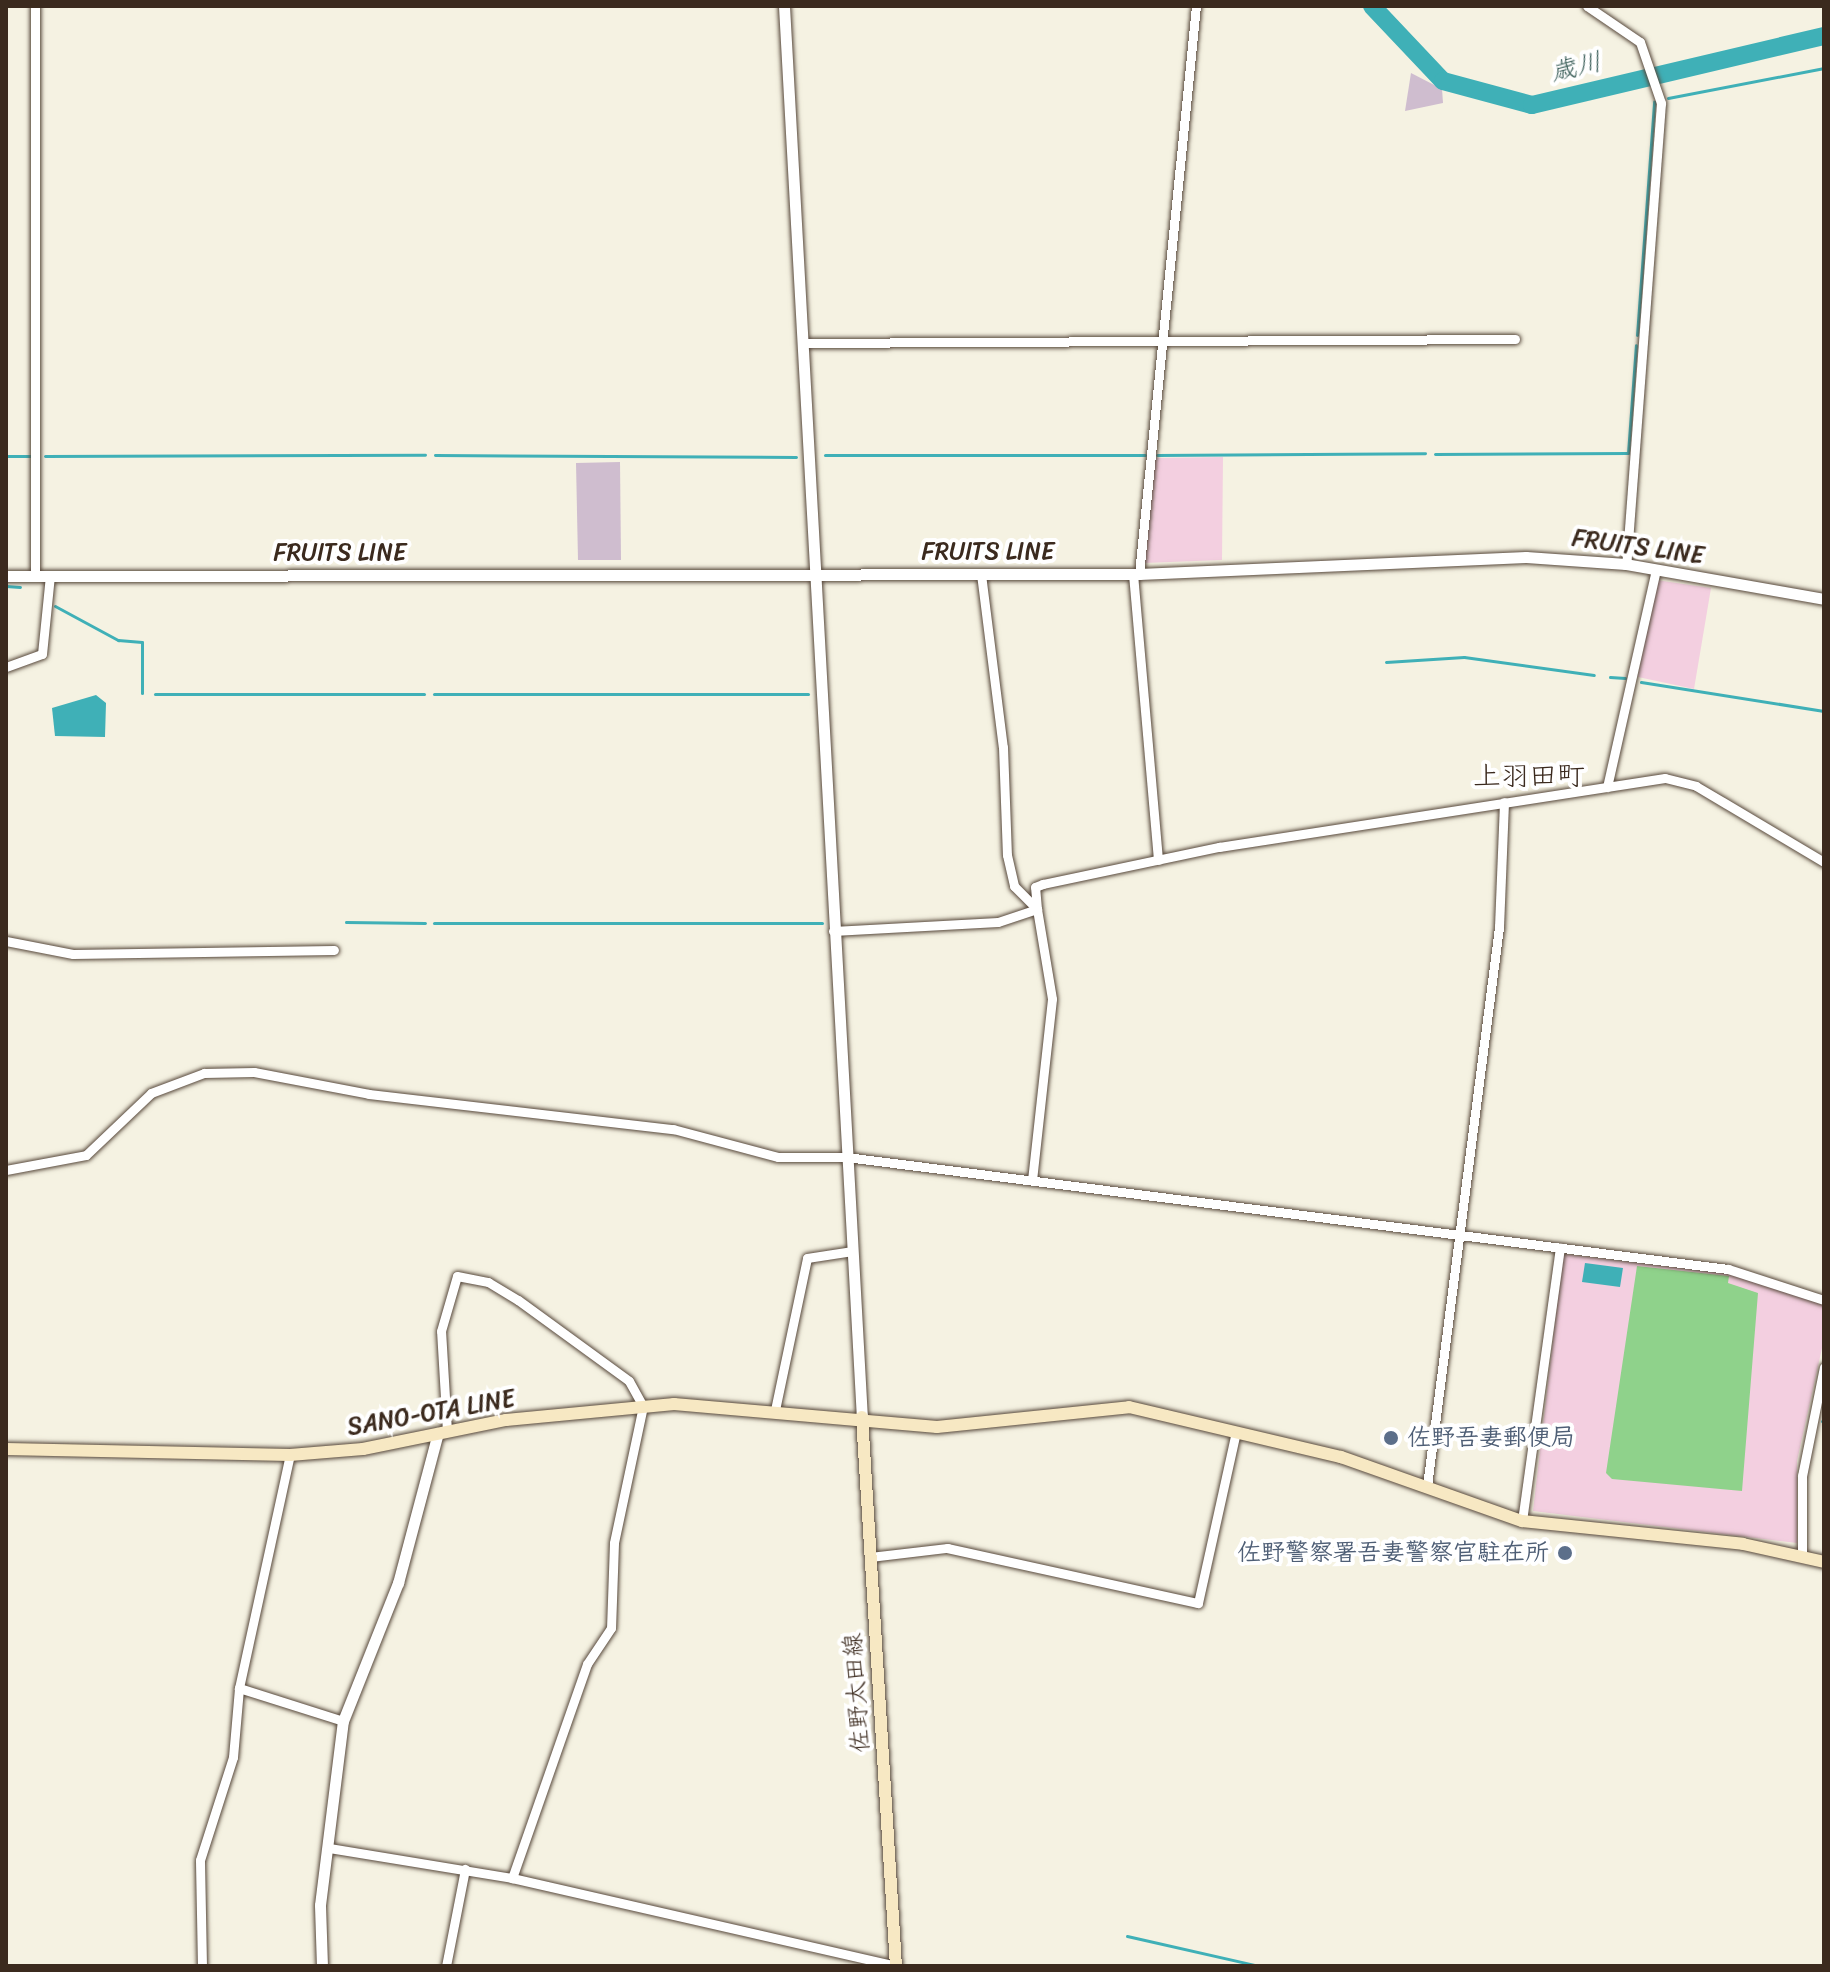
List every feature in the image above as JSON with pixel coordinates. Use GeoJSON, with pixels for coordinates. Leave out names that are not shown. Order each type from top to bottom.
{"type":"FeatureCollection","features":[{"type":"Feature","properties":{"kind":"main road","name":"SANO-OTA LINE"},"geometry":{"type":"LineString","coordinates":[[6,1449],[290,1455],[643,1406],[775,1410],[950,1427],[1129,1407],[1236,1431],[1427,1486],[1522,1521],[1802,1555],[1824,1562]]}},
{"type":"Feature","properties":{"kind":"main road","name":"佐野太田線"},"geometry":{"type":"LineString","coordinates":[[862,1417],[896,1966]]}},
{"type":"Feature","properties":{"kind":"street"},"geometry":{"type":"LineString","coordinates":[[35,6],[35,576]]}},
{"type":"Feature","properties":{"kind":"street"},"geometry":{"type":"LineString","coordinates":[[784,6],[862,1417]]}},
{"type":"Feature","properties":{"kind":"street"},"geometry":{"type":"LineString","coordinates":[[1158,860],[1136,574],[1196,6]]}},
{"type":"Feature","properties":{"kind":"street"},"geometry":{"type":"LineString","coordinates":[[1587,6],[1640,42],[1661,103],[1626,564]]}},
{"type":"Feature","properties":{"kind":"street"},"geometry":{"type":"LineString","coordinates":[[802,343],[1515,339]]}},
{"type":"Feature","properties":{"kind":"street","name":"FRUITS LINE"},"geometry":{"type":"LineString","coordinates":[[6,576],[1136,574],[1499,557],[1626,564],[1824,599]]}},
{"type":"Feature","properties":{"kind":"street"},"geometry":{"type":"LineString","coordinates":[[1607,787],[1656,569]]}},
{"type":"Feature","properties":{"kind":"street"},"geometry":{"type":"LineString","coordinates":[[981,574],[1003,747],[1007,855],[1014,886],[1037,909]]}},
{"type":"Feature","properties":{"kind":"street"},"geometry":{"type":"LineString","coordinates":[[6,667],[42,654],[50,575]]}},
{"type":"Feature","properties":{"kind":"street"},"geometry":{"type":"LineString","coordinates":[[1032,1180],[1052,999],[1035,887],[1158,860],[1504,802],[1607,787],[1686,781],[1824,862]]}},
{"type":"Feature","properties":{"kind":"street"},"geometry":{"type":"LineString","coordinates":[[1427,1486],[1499,927],[1504,802]]}},
{"type":"Feature","properties":{"kind":"street"},"geometry":{"type":"LineString","coordinates":[[833,931],[998,922],[1037,909]]}},
{"type":"Feature","properties":{"kind":"street"},"geometry":{"type":"LineString","coordinates":[[6,941],[73,954],[334,950]]}},
{"type":"Feature","properties":{"kind":"street"},"geometry":{"type":"LineString","coordinates":[[6,1170],[86,1155],[151,1093],[217,1072],[673,1129],[778,1157],[846,1157],[1728,1269],[1824,1300]]}},
{"type":"Feature","properties":{"kind":"street"},"geometry":{"type":"LineString","coordinates":[[1522,1521],[1560,1248]]}},
{"type":"Feature","properties":{"kind":"street"},"geometry":{"type":"LineString","coordinates":[[775,1410],[807,1258],[852,1251]]}},
{"type":"Feature","properties":{"kind":"street"},"geometry":{"type":"LineString","coordinates":[[322,1966],[329,1848],[343,1721],[399,1580],[443,1432],[441,1331],[457,1276],[488,1282],[518,1300],[629,1381],[643,1406],[614,1543],[611,1628],[587,1664],[512,1878]]}},
{"type":"Feature","properties":{"kind":"street"},"geometry":{"type":"LineString","coordinates":[[1802,1555],[1802,1476],[1824,1367]]}},
{"type":"Feature","properties":{"kind":"street"},"geometry":{"type":"LineString","coordinates":[[870,1557],[947,1548],[1198,1603],[1236,1431]]}},
{"type":"Feature","properties":{"kind":"street"},"geometry":{"type":"LineString","coordinates":[[202,1966],[200,1860],[231,1768],[239,1688],[290,1455]]}},
{"type":"Feature","properties":{"kind":"street"},"geometry":{"type":"LineString","coordinates":[[239,1688],[343,1721]]}},
{"type":"Feature","properties":{"kind":"street"},"geometry":{"type":"LineString","coordinates":[[329,1848],[512,1878],[896,1966]]}},
{"type":"Feature","properties":{"kind":"street"},"geometry":{"type":"LineString","coordinates":[[446,1966],[465,1869]]}},
{"type":"Feature","properties":{"kind":"shaded area"},"geometry":{"type":"Polygon","coordinates":[[[1411,73],[1442,89],[1443,103],[1405,111],[1411,73]]]}},
{"type":"Feature","properties":{"kind":"shaded area"},"geometry":{"type":"Polygon","coordinates":[[[1223,457],[1222,560],[1144,563],[1155,458],[1223,457]]]}},
{"type":"Feature","properties":{"kind":"shaded area"},"geometry":{"type":"Polygon","coordinates":[[[620,462],[621,560],[578,560],[576,463],[620,462]]]}},
{"type":"Feature","properties":{"kind":"shaded area"},"geometry":{"type":"Polygon","coordinates":[[[1656,580],[1711,588],[1694,689],[1638,677],[1656,580]]]}},
{"type":"Feature","properties":{"kind":"shaded area"},"geometry":{"type":"Polygon","coordinates":[[[1563,1254],[1729,1274],[1824,1304],[1824,1339],[1797,1461],[1797,1543],[1533,1511],[1563,1254]]]}},
{"type":"Feature","properties":{"kind":"green space"},"geometry":{"type":"Polygon","coordinates":[[[1637,1266],[1729,1276],[1728,1283],[1758,1293],[1742,1491],[1612,1479],[1606,1473],[1637,1266]]]}},
{"type":"Feature","properties":{"kind":"water"},"geometry":{"type":"Polygon","coordinates":[[[96,695],[106,703],[105,737],[55,736],[52,708],[96,695]]]}},
{"type":"Feature","properties":{"kind":"water"},"geometry":{"type":"Polygon","coordinates":[[[1585,1263],[1623,1268],[1620,1287],[1582,1282],[1585,1263]]]}},
{"type":"Feature","properties":{"kind":"waterway","name":"歳川"},"geometry":{"type":"LineString","coordinates":[[1372,6],[1443,81],[1532,105],[1824,36]]}},
{"type":"Feature","properties":{"kind":"waterway"},"geometry":{"type":"LineString","coordinates":[[1668,98],[1824,68]]}},
{"type":"Feature","properties":{"kind":"waterway"},"geometry":{"type":"LineString","coordinates":[[1637,335],[1654,102]]}},
{"type":"Feature","properties":{"kind":"waterway"},"geometry":{"type":"LineString","coordinates":[[1435,454],[1628,453],[1636,345]]}},
{"type":"Feature","properties":{"kind":"waterway"},"geometry":{"type":"LineString","coordinates":[[1157,455],[1425,453]]}},
{"type":"Feature","properties":{"kind":"waterway"},"geometry":{"type":"LineString","coordinates":[[45,456],[425,455]]}},
{"type":"Feature","properties":{"kind":"waterway"},"geometry":{"type":"LineString","coordinates":[[435,455],[796,457]]}},
{"type":"Feature","properties":{"kind":"waterway"},"geometry":{"type":"LineString","coordinates":[[825,455],[1145,455]]}},
{"type":"Feature","properties":{"kind":"waterway"},"geometry":{"type":"LineString","coordinates":[[6,456],[31,456]]}},
{"type":"Feature","properties":{"kind":"waterway"},"geometry":{"type":"LineString","coordinates":[[6,586],[20,587]]}},
{"type":"Feature","properties":{"kind":"waterway"},"geometry":{"type":"LineString","coordinates":[[55,606],[118,640],[142,642],[142,693]]}},
{"type":"Feature","properties":{"kind":"waterway"},"geometry":{"type":"LineString","coordinates":[[1386,662],[1464,657],[1594,675]]}},
{"type":"Feature","properties":{"kind":"waterway"},"geometry":{"type":"LineString","coordinates":[[1610,677],[1625,678]]}},
{"type":"Feature","properties":{"kind":"waterway"},"geometry":{"type":"LineString","coordinates":[[1641,682],[1824,711]]}},
{"type":"Feature","properties":{"kind":"waterway"},"geometry":{"type":"LineString","coordinates":[[155,694],[424,694]]}},
{"type":"Feature","properties":{"kind":"waterway"},"geometry":{"type":"LineString","coordinates":[[434,694],[808,694]]}},
{"type":"Feature","properties":{"kind":"waterway"},"geometry":{"type":"LineString","coordinates":[[346,922],[425,923]]}},
{"type":"Feature","properties":{"kind":"waterway"},"geometry":{"type":"LineString","coordinates":[[434,923],[822,923]]}},
{"type":"Feature","properties":{"kind":"waterway"},"geometry":{"type":"LineString","coordinates":[[1127,1936],[1259,1966]]}},
{"type":"Feature","properties":{"kind":"place","name":"佐野吾妻郵便局"},"geometry":{"type":"Point","coordinates":[1391,1438]}},
{"type":"Feature","properties":{"kind":"place","name":"佐野警察署吾妻警察官駐在所"},"geometry":{"type":"Point","coordinates":[1565,1553]}},
{"type":"Feature","properties":{"kind":"district","name":"上羽田町"},"geometry":{"type":"Point","coordinates":[1529,776]}}]}
